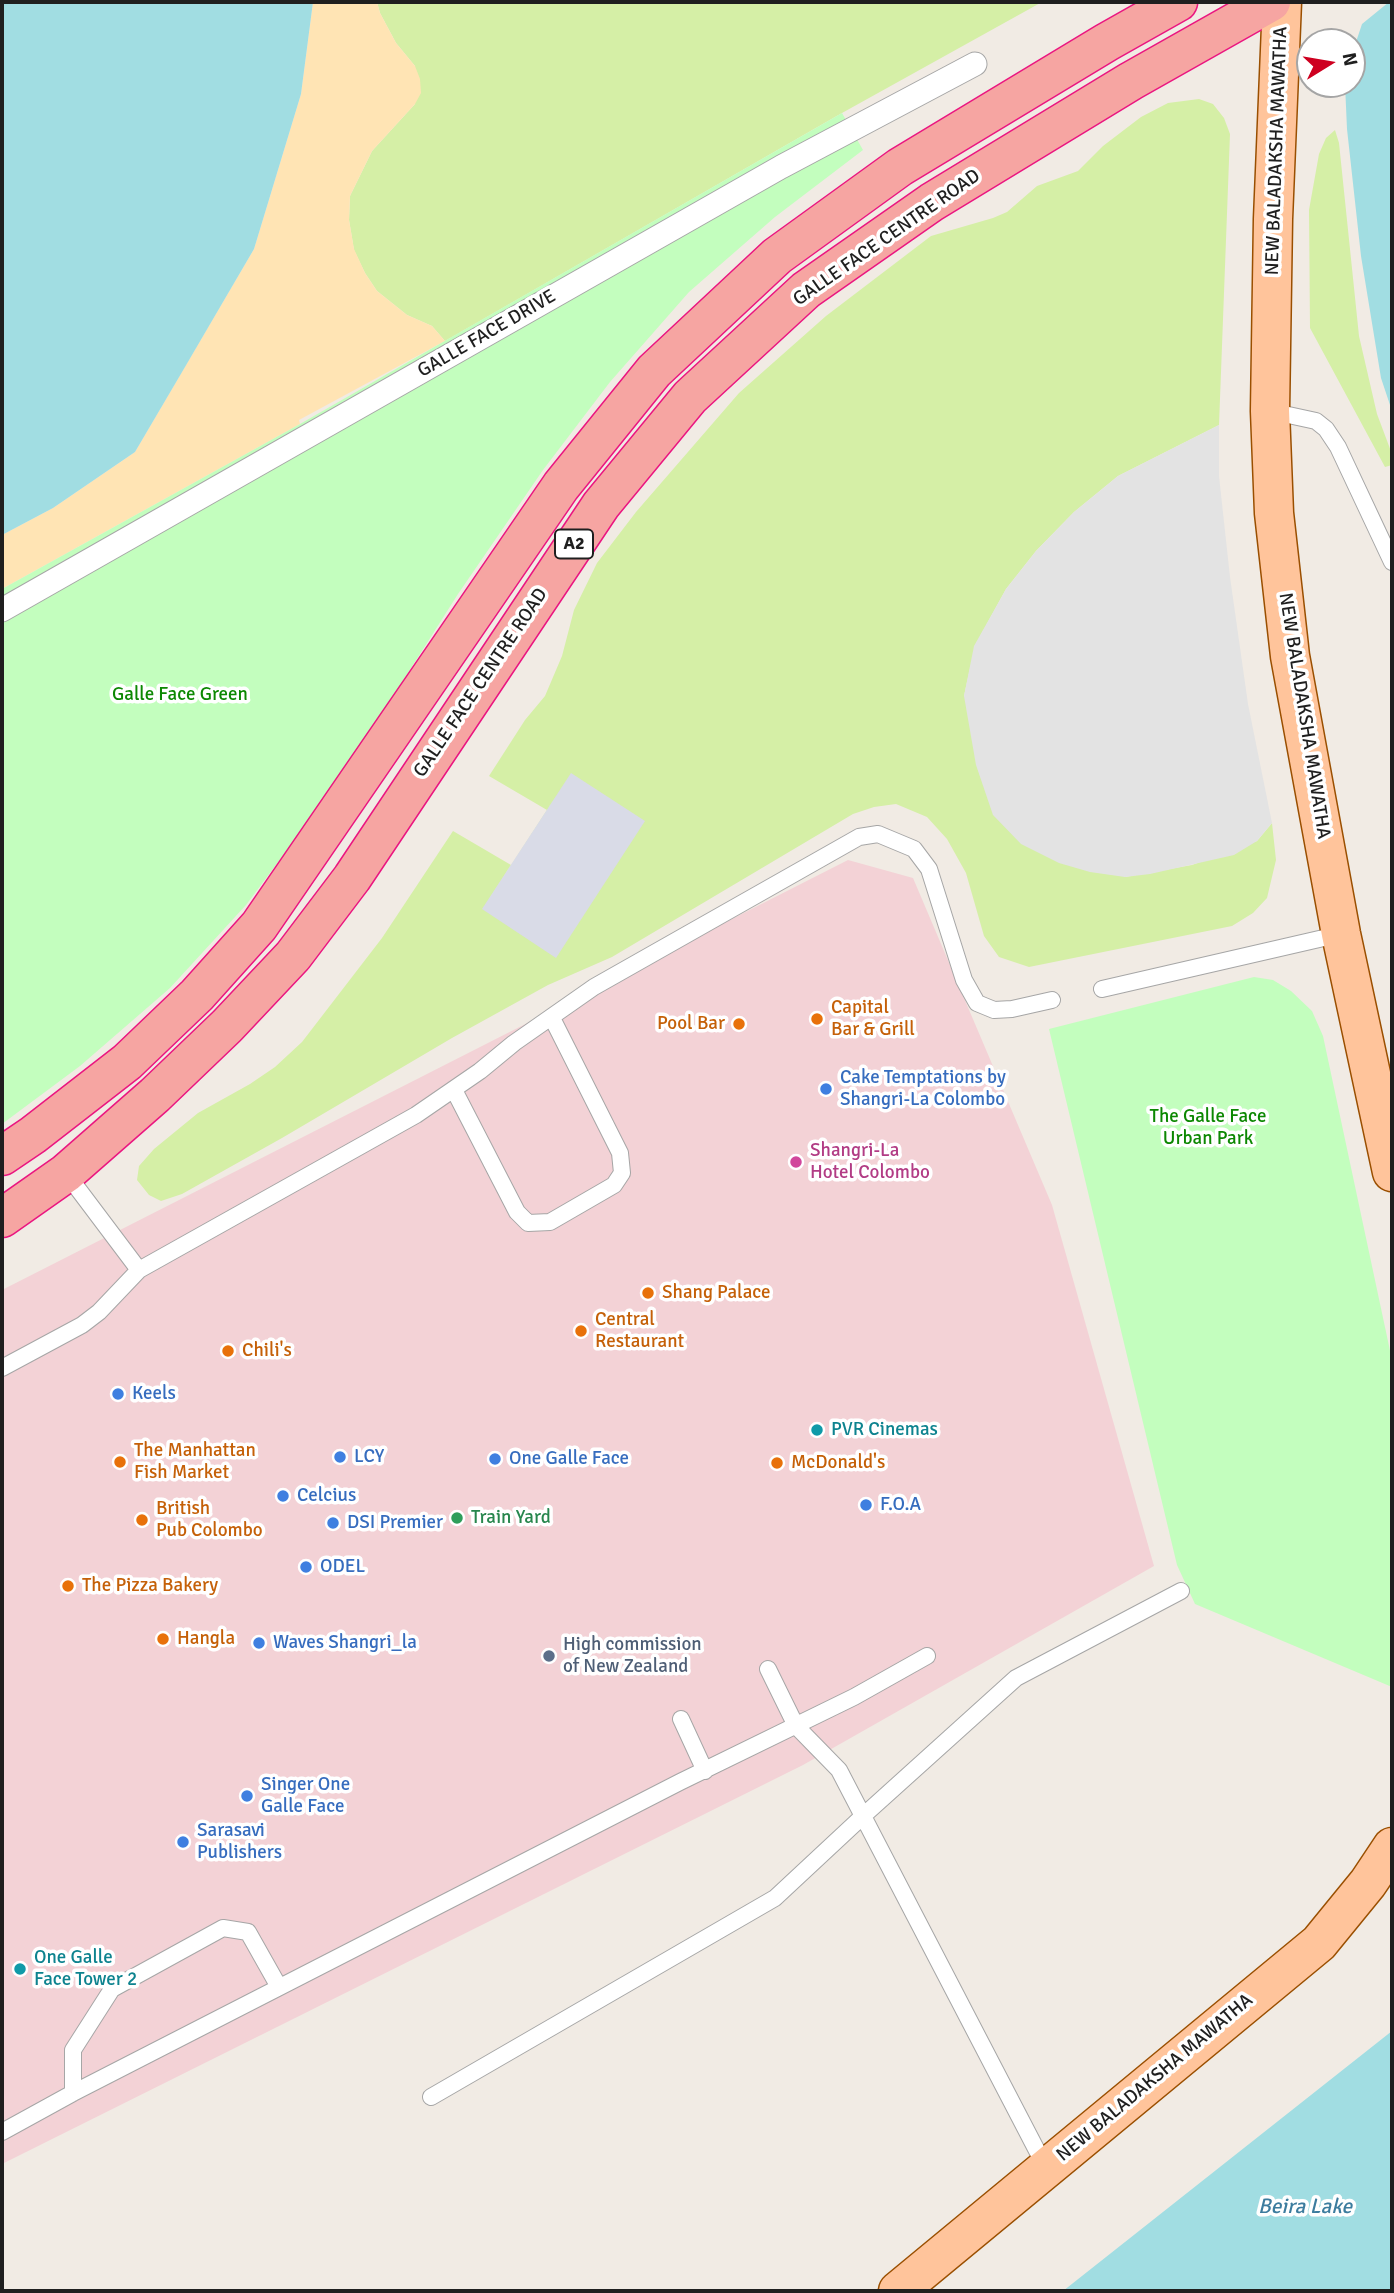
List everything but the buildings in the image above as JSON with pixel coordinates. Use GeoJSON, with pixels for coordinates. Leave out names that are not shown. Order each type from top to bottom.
{"type":"FeatureCollection","features":[{"type":"Feature","properties":{"kind":"highway","name":"A2"},"geometry":{"type":"LineString","coordinates":[[2,1156],[127,1062],[197,995],[259,926],[561,486],[654,371],[777,256],[900,167],[1178,2]]}},
{"type":"Feature","properties":{"kind":"highway","name":"GALLE FACE CENTRE ROAD"},"geometry":{"type":"LineString","coordinates":[[2,1218],[66,1173],[191,1061],[227,1027],[293,956],[352,878],[601,505],[690,397],[806,290],[932,202],[1131,81],[1271,2]]}},
{"type":"Feature","properties":{"kind":"main road","name":"NEW BALADAKSHA MAWATHA"},"geometry":{"type":"LineString","coordinates":[[1282,2],[1273,219],[1270,411],[1274,513],[1290,656],[1341,934],[1392,1172]]}},
{"type":"Feature","properties":{"kind":"main road","name":"NEW BALADAKSHA MAWATHA"},"geometry":{"type":"LineString","coordinates":[[898,2291],[1319,1943],[1368,1883],[1392,1847]]}},
{"type":"Feature","properties":{"kind":"street","name":"GALLE FACE DRIVE"},"geometry":{"type":"LineString","coordinates":[[2,610],[781,167],[975,64]]}},
{"type":"Feature","properties":{"kind":"lane"},"geometry":{"type":"LineString","coordinates":[[1270,411],[1316,421],[1326,429],[1338,447],[1392,562]]}},
{"type":"Feature","properties":{"kind":"lane"},"geometry":{"type":"LineString","coordinates":[[2,1368],[82,1325],[99,1312],[139,1270],[404,1122],[454,1090],[514,1043],[594,988],[859,837],[877,834],[914,849],[929,869],[964,980],[978,1003],[994,1010],[1052,1000]]}},
{"type":"Feature","properties":{"kind":"lane"},"geometry":{"type":"LineString","coordinates":[[1102,989],[1341,934]]}},
{"type":"Feature","properties":{"kind":"lane"},"geometry":{"type":"LineString","coordinates":[[454,1090],[517,1212],[528,1223],[550,1222],[614,1185],[622,1173],[620,1153],[552,1018]]}},
{"type":"Feature","properties":{"kind":"lane"},"geometry":{"type":"LineString","coordinates":[[66,1173],[139,1270]]}},
{"type":"Feature","properties":{"kind":"lane"},"geometry":{"type":"LineString","coordinates":[[431,2097],[775,1898],[1016,1678],[1181,1591]]}},
{"type":"Feature","properties":{"kind":"lane"},"geometry":{"type":"LineString","coordinates":[[2,2132],[73,2092],[855,1697],[927,1656]]}},
{"type":"Feature","properties":{"kind":"lane"},"geometry":{"type":"LineString","coordinates":[[768,1670],[796,1727],[839,1770],[1046,2168]]}},
{"type":"Feature","properties":{"kind":"lane"},"geometry":{"type":"LineString","coordinates":[[681,1719],[705,1771]]}},
{"type":"Feature","properties":{"kind":"lane"},"geometry":{"type":"LineString","coordinates":[[73,2092],[73,2050],[112,1989],[223,1928],[248,1932],[279,1987]]}},
{"type":"Feature","properties":{"kind":"shaded area"},"geometry":{"type":"Polygon","coordinates":[[[1219,425],[1219,476],[1230,577],[1248,704],[1272,823],[1257,841],[1234,855],[1150,874],[1125,877],[1090,872],[1059,863],[1021,844],[993,815],[976,765],[964,696],[974,646],[1006,589],[1036,551],[1074,512],[1118,476],[1219,425]]]}},
{"type":"Feature","properties":{"kind":"shaded area"},"geometry":{"type":"Polygon","coordinates":[[[571,773],[645,821],[556,958],[482,909],[571,773]]]}},
{"type":"Feature","properties":{"kind":"shaded area","name":"One Galle Face"},"geometry":{"type":"Polygon","coordinates":[[[848,860],[913,878],[1052,1205],[1154,1566],[803,1765],[2,2164],[2,1290],[848,860]]]}},
{"type":"Feature","properties":{"kind":"green space"},"geometry":{"type":"Polygon","coordinates":[[[377,2],[1042,2],[842,113],[445,341],[432,326],[407,315],[377,291],[354,250],[349,220],[350,196],[372,151],[415,104],[415,66],[396,43],[377,2]]]}},
{"type":"Feature","properties":{"kind":"green space"},"geometry":{"type":"Polygon","coordinates":[[[1199,99],[1213,104],[1224,118],[1230,134],[1219,425],[1118,476],[1074,512],[1036,551],[1006,589],[975,646],[964,696],[1125,877],[1192,865],[1257,841],[1272,823],[1276,860],[1267,898],[1253,913],[1232,926],[1029,967],[999,957],[984,936],[966,873],[947,839],[927,817],[896,804],[874,807],[853,814],[612,957],[548,985],[452,1038],[182,1194],[161,1201],[149,1195],[137,1180],[139,1166],[154,1149],[198,1113],[275,1067],[302,1042],[382,938],[453,831],[511,865],[482,910],[547,810],[489,776],[525,720],[545,696],[562,656],[574,610],[597,563],[636,512],[739,393],[826,316],[931,236],[1007,212],[1037,186],[1078,171],[1103,146],[1141,117],[1168,103],[1199,99]]]}},
{"type":"Feature","properties":{"kind":"green space","name":"Galle Face Green"},"geometry":{"type":"Polygon","coordinates":[[[842,113],[863,150],[775,217],[689,292],[610,382],[543,470],[458,594],[317,810],[246,905],[170,988],[80,1066],[2,1124],[2,589],[300,424],[842,113]]]}},
{"type":"Feature","properties":{"kind":"green space"},"geometry":{"type":"Polygon","coordinates":[[[1335,130],[1339,143],[1359,336],[1377,414],[1392,454],[1392,465],[1385,467],[1310,328],[1309,210],[1319,154],[1326,138],[1335,130]]]}},
{"type":"Feature","properties":{"kind":"green space","name":"The Galle Face Urban Park"},"geometry":{"type":"Polygon","coordinates":[[[1254,977],[1273,980],[1291,991],[1312,1011],[1323,1036],[1392,1360],[1392,1687],[1195,1604],[1177,1565],[1049,1029],[1254,977]]]}},
{"type":"Feature","properties":{"kind":"sand"},"geometry":{"type":"Polygon","coordinates":[[[313,2],[377,2],[396,43],[415,66],[421,93],[415,104],[372,151],[350,196],[349,220],[354,249],[377,291],[407,315],[432,326],[445,341],[299,420],[300,424],[2,589],[2,535],[53,508],[135,452],[254,249],[301,94],[313,2]]]}},
{"type":"Feature","properties":{"kind":"water"},"geometry":{"type":"Polygon","coordinates":[[[2,2],[313,2],[301,94],[254,249],[135,452],[53,508],[2,535],[2,2]]]}},
{"type":"Feature","properties":{"kind":"water"},"geometry":{"type":"Polygon","coordinates":[[[1392,2],[1392,411],[1381,378],[1361,256],[1347,129],[1346,98],[1366,98],[1366,28],[1361,28],[1362,24],[1392,2]]]}},
{"type":"Feature","properties":{"kind":"water","name":"Beira Lake"},"geometry":{"type":"Polygon","coordinates":[[[1392,2031],[1392,2291],[1063,2291],[1392,2031]]]}},
{"type":"Feature","properties":{"kind":"place","name":"Capital Bar & Grill"},"geometry":{"type":"Point","coordinates":[817,1019]}},
{"type":"Feature","properties":{"kind":"place","name":"Pool Bar"},"geometry":{"type":"Point","coordinates":[739,1024]}},
{"type":"Feature","properties":{"kind":"place","name":"Cake Temptations by Shangri-La Colombo"},"geometry":{"type":"Point","coordinates":[826,1089]}},
{"type":"Feature","properties":{"kind":"place","name":"Shangri-La Hotel Colombo"},"geometry":{"type":"Point","coordinates":[796,1162]}},
{"type":"Feature","properties":{"kind":"place","name":"Shang Palace"},"geometry":{"type":"Point","coordinates":[648,1293]}},
{"type":"Feature","properties":{"kind":"place","name":"Central Restaurant"},"geometry":{"type":"Point","coordinates":[581,1331]}},
{"type":"Feature","properties":{"kind":"place","name":"Chili's"},"geometry":{"type":"Point","coordinates":[228,1351]}},
{"type":"Feature","properties":{"kind":"place","name":"Keels"},"geometry":{"type":"Point","coordinates":[118,1394]}},
{"type":"Feature","properties":{"kind":"place","name":"PVR Cinemas"},"geometry":{"type":"Point","coordinates":[817,1430]}},
{"type":"Feature","properties":{"kind":"place","name":"LCY"},"geometry":{"type":"Point","coordinates":[340,1457]}},
{"type":"Feature","properties":{"kind":"place","name":"One Galle Face"},"geometry":{"type":"Point","coordinates":[495,1459]}},
{"type":"Feature","properties":{"kind":"place","name":"The Manhattan Fish Market"},"geometry":{"type":"Point","coordinates":[120,1462]}},
{"type":"Feature","properties":{"kind":"place","name":"McDonald's"},"geometry":{"type":"Point","coordinates":[777,1463]}},
{"type":"Feature","properties":{"kind":"place","name":"Celcius"},"geometry":{"type":"Point","coordinates":[283,1496]}},
{"type":"Feature","properties":{"kind":"place","name":"F.O.A"},"geometry":{"type":"Point","coordinates":[866,1505]}},
{"type":"Feature","properties":{"kind":"place","name":"Train Yard"},"geometry":{"type":"Point","coordinates":[457,1518]}},
{"type":"Feature","properties":{"kind":"place","name":"British Pub Colombo"},"geometry":{"type":"Point","coordinates":[142,1520]}},
{"type":"Feature","properties":{"kind":"place","name":"DSI Premier"},"geometry":{"type":"Point","coordinates":[333,1523]}},
{"type":"Feature","properties":{"kind":"place","name":"ODEL"},"geometry":{"type":"Point","coordinates":[306,1567]}},
{"type":"Feature","properties":{"kind":"place","name":"The Pizza Bakery"},"geometry":{"type":"Point","coordinates":[68,1586]}},
{"type":"Feature","properties":{"kind":"place","name":"Hangla"},"geometry":{"type":"Point","coordinates":[163,1639]}},
{"type":"Feature","properties":{"kind":"place","name":"Waves Shangri_la"},"geometry":{"type":"Point","coordinates":[259,1643]}},
{"type":"Feature","properties":{"kind":"place","name":"High commission of New Zealand"},"geometry":{"type":"Point","coordinates":[549,1656]}},
{"type":"Feature","properties":{"kind":"place","name":"Singer One Galle Face"},"geometry":{"type":"Point","coordinates":[247,1796]}},
{"type":"Feature","properties":{"kind":"place","name":"Sarasavi Publishers"},"geometry":{"type":"Point","coordinates":[183,1842]}},
{"type":"Feature","properties":{"kind":"place","name":"One Galle Face Tower 2"},"geometry":{"type":"Point","coordinates":[20,1969]}}]}
